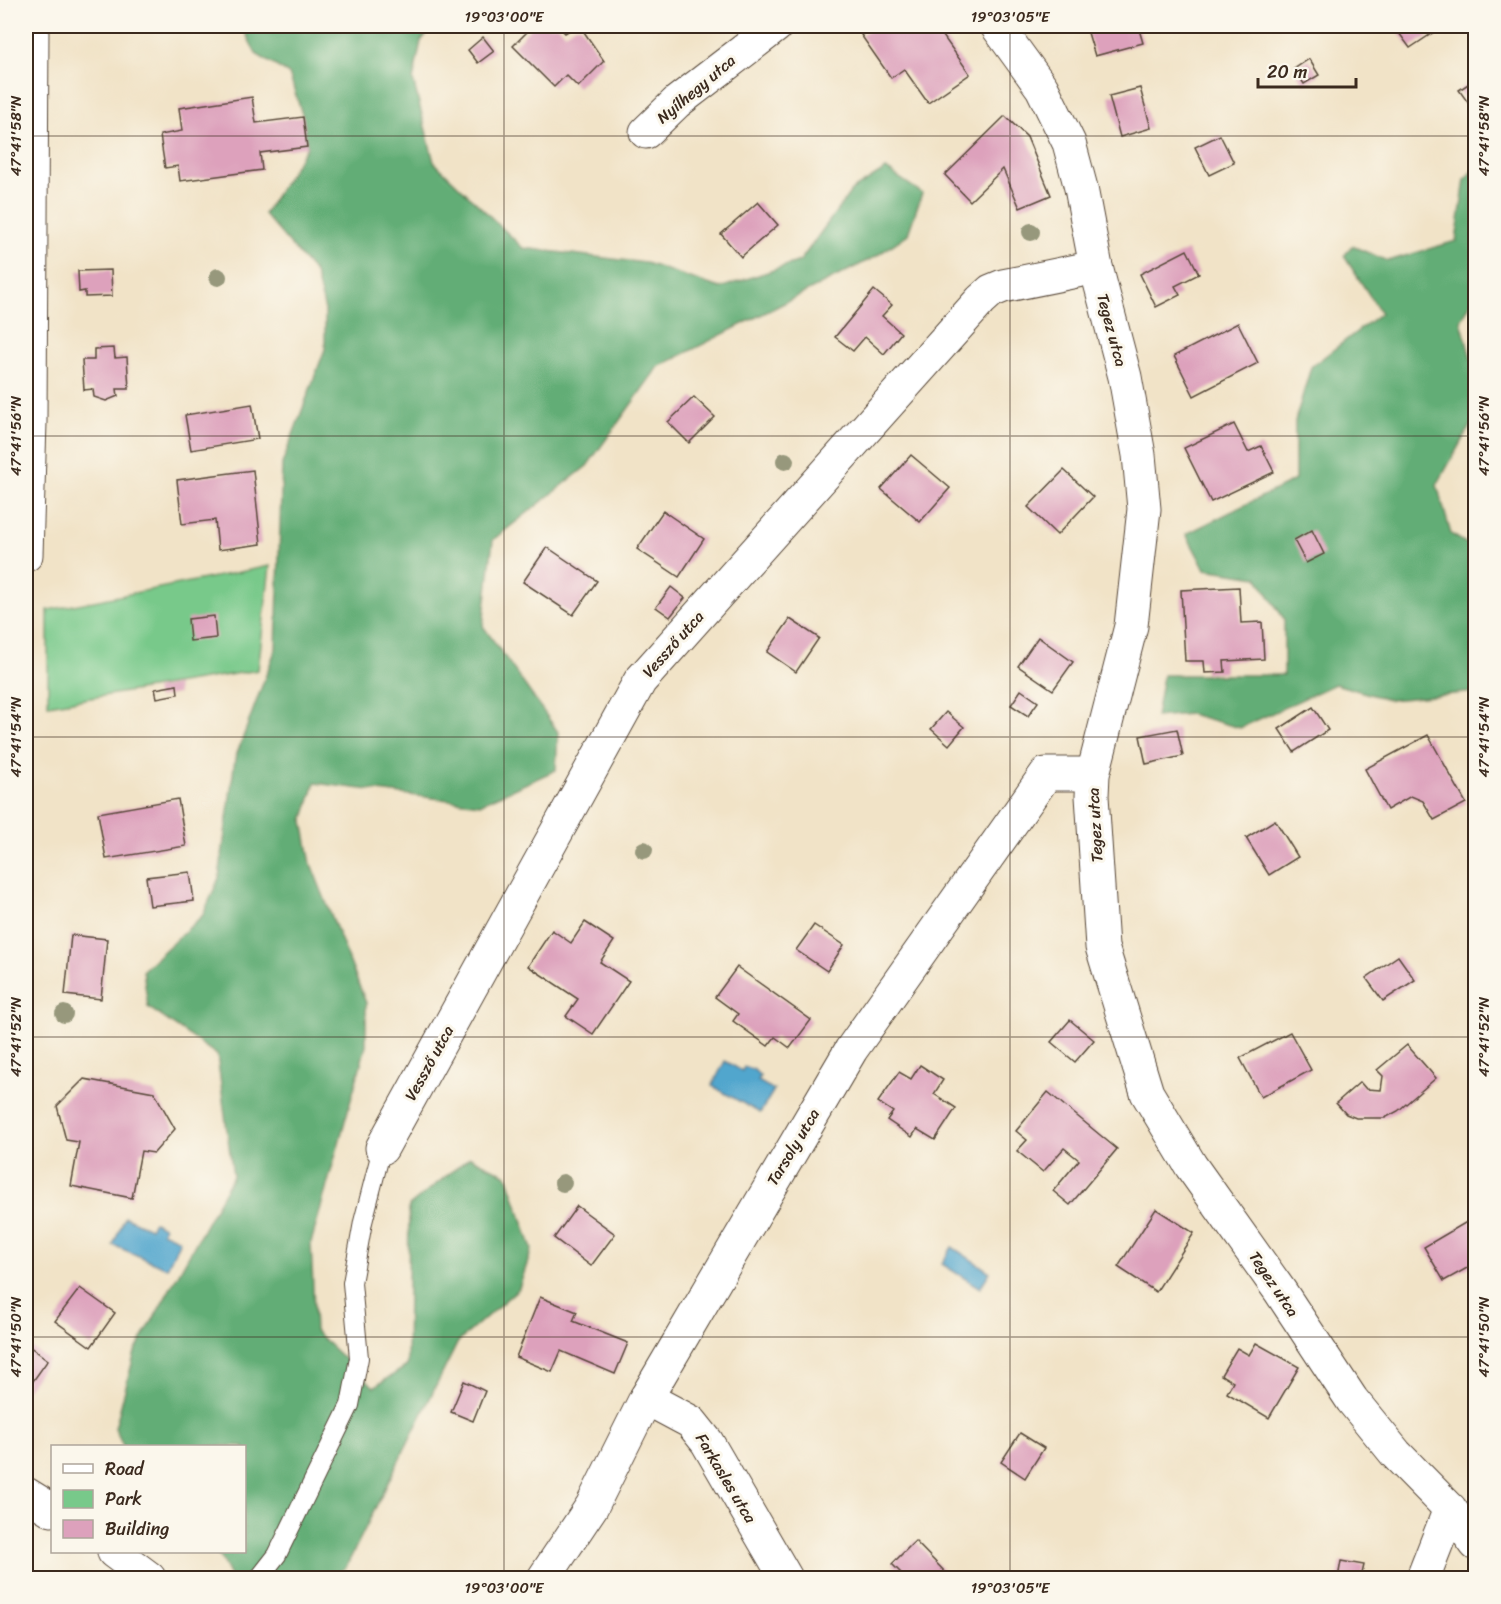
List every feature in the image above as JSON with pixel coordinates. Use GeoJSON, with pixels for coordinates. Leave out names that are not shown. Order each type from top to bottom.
{"type":"FeatureCollection","features":[{"type":"Feature","properties":{"kind":"street"},"geometry":{"type":"LineString","coordinates":[[26,555],[30,422],[32,26]]}},
{"type":"Feature","properties":{"kind":"street","name":"Nyílhegy utca"},"geometry":{"type":"LineString","coordinates":[[646,132],[677,102],[776,26]]}},
{"type":"Feature","properties":{"kind":"street","name":"Tegez utca"},"geometry":{"type":"LineString","coordinates":[[997,26],[1042,88],[1069,143],[1081,188],[1096,267],[1125,377],[1139,455],[1144,509],[1131,626],[1093,774],[1092,796],[1102,947],[1147,1093],[1191,1166],[1274,1282],[1352,1400],[1396,1454],[1450,1509],[1476,1544]]}},
{"type":"Feature","properties":{"kind":"street","name":"Vessző utca"},"geometry":{"type":"LineString","coordinates":[[382,1148],[640,681],[981,300],[991,291],[1003,286],[1096,267]]}},
{"type":"Feature","properties":{"kind":"street","name":"Tarsoly utca"},"geometry":{"type":"LineString","coordinates":[[544,1578],[592,1506],[646,1398],[851,1050],[1046,774],[1093,774]]}},
{"type":"Feature","properties":{"kind":"street","name":"Farkasles utca"},"geometry":{"type":"LineString","coordinates":[[646,1398],[691,1422],[707,1442],[786,1578]]}},
{"type":"Feature","properties":{"kind":"street"},"geometry":{"type":"LineString","coordinates":[[26,1494],[51,1509]]}},
{"type":"Feature","properties":{"kind":"street"},"geometry":{"type":"LineString","coordinates":[[1422,1578],[1450,1509]]}},
{"type":"Feature","properties":{"kind":"street"},"geometry":{"type":"LineString","coordinates":[[117,1553],[149,1578]]}},
{"type":"Feature","properties":{"kind":"lane"},"geometry":{"type":"LineString","coordinates":[[259,1578],[277,1555],[350,1405],[359,1358],[352,1284],[363,1222],[382,1148]]}},
{"type":"Feature","properties":{"kind":"green space"},"geometry":{"type":"Polygon","coordinates":[[[242,26],[433,26],[421,41],[413,80],[434,162],[523,248],[646,263],[720,288],[800,261],[851,191],[886,169],[922,193],[908,234],[875,257],[658,367],[587,466],[493,540],[483,626],[558,732],[556,770],[480,804],[315,783],[303,821],[311,864],[366,1003],[366,1046],[311,1243],[315,1331],[374,1387],[407,1366],[409,1206],[470,1157],[507,1175],[532,1249],[519,1288],[458,1342],[346,1567],[334,1578],[231,1578],[216,1553],[246,1553],[246,1445],[123,1445],[115,1428],[135,1352],[233,1176],[217,1055],[148,1007],[143,970],[203,915],[219,878],[235,759],[276,648],[282,464],[325,349],[325,310],[315,273],[264,214],[307,147],[303,117],[289,74],[256,54],[242,26]]]}},
{"type":"Feature","properties":{"kind":"green space"},"geometry":{"type":"Polygon","coordinates":[[[1475,169],[1475,295],[1461,321],[1475,373],[1475,417],[1437,485],[1451,534],[1475,549],[1475,692],[1390,700],[1335,684],[1240,728],[1190,714],[1156,717],[1163,675],[1284,675],[1284,619],[1257,577],[1205,569],[1186,534],[1295,480],[1295,421],[1311,367],[1381,313],[1344,256],[1352,246],[1388,261],[1456,241],[1465,179],[1475,169]]]}},
{"type":"Feature","properties":{"kind":"green space"},"geometry":{"type":"Polygon","coordinates":[[[270,566],[258,670],[48,705],[48,610],[270,566]]]}},
{"type":"Feature","properties":{"kind":"water"},"geometry":{"type":"Polygon","coordinates":[[[725,1061],[742,1071],[744,1067],[753,1069],[760,1076],[758,1081],[774,1090],[760,1113],[712,1086],[725,1061]]]}},
{"type":"Feature","properties":{"kind":"water"},"geometry":{"type":"Polygon","coordinates":[[[125,1217],[150,1228],[154,1222],[164,1227],[162,1232],[180,1240],[167,1268],[113,1245],[125,1217]]]}},
{"type":"Feature","properties":{"kind":"water"},"geometry":{"type":"Polygon","coordinates":[[[952,1247],[990,1272],[980,1288],[942,1264],[952,1247]]]}},
{"type":"Feature","properties":{"kind":"building"},"geometry":{"type":"Polygon","coordinates":[[[533,26],[558,26],[565,33],[580,26],[604,61],[578,87],[566,75],[554,87],[513,46],[533,26]]]}},
{"type":"Feature","properties":{"kind":"building"},"geometry":{"type":"Polygon","coordinates":[[[875,26],[936,26],[970,74],[928,103],[904,69],[891,78],[861,35],[875,26]]]}},
{"type":"Feature","properties":{"kind":"building"},"geometry":{"type":"Polygon","coordinates":[[[1086,26],[1138,26],[1143,43],[1095,56],[1086,26]]]}},
{"type":"Feature","properties":{"kind":"building"},"geometry":{"type":"Polygon","coordinates":[[[1394,26],[1443,26],[1410,48],[1394,26]]]}},
{"type":"Feature","properties":{"kind":"building"},"geometry":{"type":"Polygon","coordinates":[[[483,37],[494,51],[478,63],[468,50],[483,37]]]}},
{"type":"Feature","properties":{"kind":"building"},"geometry":{"type":"Polygon","coordinates":[[[1309,59],[1319,75],[1304,84],[1294,69],[1309,59]]]}},
{"type":"Feature","properties":{"kind":"building"},"geometry":{"type":"Polygon","coordinates":[[[1476,79],[1476,114],[1459,90],[1476,79]]]}},
{"type":"Feature","properties":{"kind":"building"},"geometry":{"type":"Polygon","coordinates":[[[1140,88],[1151,128],[1120,137],[1109,96],[1140,88]]]}},
{"type":"Feature","properties":{"kind":"building"},"geometry":{"type":"Polygon","coordinates":[[[252,97],[256,123],[303,117],[307,147],[260,153],[262,170],[180,181],[178,166],[165,168],[160,135],[182,131],[179,108],[252,97]]]}},
{"type":"Feature","properties":{"kind":"building"},"geometry":{"type":"Polygon","coordinates":[[[1005,116],[1027,137],[1051,195],[1020,208],[1003,169],[970,201],[945,175],[1005,116]]]}},
{"type":"Feature","properties":{"kind":"building"},"geometry":{"type":"Polygon","coordinates":[[[1220,135],[1234,163],[1209,175],[1195,147],[1220,135]]]}},
{"type":"Feature","properties":{"kind":"building"},"geometry":{"type":"Polygon","coordinates":[[[758,202],[778,225],[741,257],[721,234],[758,202]]]}},
{"type":"Feature","properties":{"kind":"building"},"geometry":{"type":"Polygon","coordinates":[[[1187,250],[1199,274],[1175,286],[1180,295],[1156,307],[1140,274],[1187,250]]]}},
{"type":"Feature","properties":{"kind":"building"},"geometry":{"type":"Polygon","coordinates":[[[111,270],[112,296],[85,297],[85,291],[79,292],[78,271],[111,270]]]}},
{"type":"Feature","properties":{"kind":"building"},"geometry":{"type":"Polygon","coordinates":[[[874,290],[892,305],[882,316],[901,333],[884,354],[865,337],[853,351],[835,337],[874,290]]]}},
{"type":"Feature","properties":{"kind":"building"},"geometry":{"type":"Polygon","coordinates":[[[1238,323],[1258,363],[1194,396],[1174,356],[1238,323]]]}},
{"type":"Feature","properties":{"kind":"building"},"geometry":{"type":"Polygon","coordinates":[[[114,348],[115,358],[127,357],[129,389],[117,389],[118,396],[106,401],[94,397],[93,389],[84,390],[82,360],[94,360],[94,349],[114,348]]]}},
{"type":"Feature","properties":{"kind":"building"},"geometry":{"type":"Polygon","coordinates":[[[694,397],[715,417],[689,443],[668,422],[694,397]]]}},
{"type":"Feature","properties":{"kind":"building"},"geometry":{"type":"Polygon","coordinates":[[[252,404],[258,439],[191,450],[185,415],[252,404]]]}},
{"type":"Feature","properties":{"kind":"building"},"geometry":{"type":"Polygon","coordinates":[[[1234,424],[1248,452],[1261,446],[1274,472],[1211,502],[1184,448],[1234,424]]]}},
{"type":"Feature","properties":{"kind":"building"},"geometry":{"type":"Polygon","coordinates":[[[911,455],[950,488],[920,522],[881,489],[911,455]]]}},
{"type":"Feature","properties":{"kind":"building"},"geometry":{"type":"Polygon","coordinates":[[[253,470],[261,544],[218,550],[215,520],[182,524],[177,480],[253,470]]]}},
{"type":"Feature","properties":{"kind":"building"},"geometry":{"type":"Polygon","coordinates":[[[1064,470],[1093,497],[1057,535],[1028,507],[1064,470]]]}},
{"type":"Feature","properties":{"kind":"building"},"geometry":{"type":"Polygon","coordinates":[[[663,511],[704,539],[679,577],[637,549],[663,511]]]}},
{"type":"Feature","properties":{"kind":"building"},"geometry":{"type":"Polygon","coordinates":[[[1312,530],[1324,554],[1306,563],[1294,540],[1312,530]]]}},
{"type":"Feature","properties":{"kind":"building"},"geometry":{"type":"Polygon","coordinates":[[[547,547],[597,581],[573,615],[523,582],[547,547]]]}},
{"type":"Feature","properties":{"kind":"building"},"geometry":{"type":"Polygon","coordinates":[[[671,587],[685,598],[670,617],[656,607],[671,587]]]}},
{"type":"Feature","properties":{"kind":"building"},"geometry":{"type":"Polygon","coordinates":[[[1239,587],[1241,623],[1262,622],[1264,659],[1224,661],[1225,672],[1205,673],[1204,661],[1185,661],[1181,590],[1239,587]]]}},
{"type":"Feature","properties":{"kind":"building"},"geometry":{"type":"Polygon","coordinates":[[[214,616],[216,638],[190,641],[188,619],[214,616]]]}},
{"type":"Feature","properties":{"kind":"building"},"geometry":{"type":"Polygon","coordinates":[[[790,619],[819,638],[796,672],[767,652],[790,619]]]}},
{"type":"Feature","properties":{"kind":"building"},"geometry":{"type":"Polygon","coordinates":[[[1038,637],[1073,662],[1053,690],[1018,666],[1038,637]]]}},
{"type":"Feature","properties":{"kind":"building"},"geometry":{"type":"Polygon","coordinates":[[[177,685],[178,694],[157,698],[155,689],[177,685]]]}},
{"type":"Feature","properties":{"kind":"building"},"geometry":{"type":"Polygon","coordinates":[[[1021,690],[1038,702],[1028,716],[1011,705],[1021,690]]]}},
{"type":"Feature","properties":{"kind":"building"},"geometry":{"type":"Polygon","coordinates":[[[1313,707],[1328,730],[1294,752],[1279,729],[1313,707]]]}},
{"type":"Feature","properties":{"kind":"building"},"geometry":{"type":"Polygon","coordinates":[[[946,712],[964,727],[949,745],[931,729],[946,712]]]}},
{"type":"Feature","properties":{"kind":"building"},"geometry":{"type":"Polygon","coordinates":[[[1177,729],[1183,756],[1146,764],[1140,736],[1177,729]]]}},
{"type":"Feature","properties":{"kind":"building"},"geometry":{"type":"Polygon","coordinates":[[[1428,735],[1466,803],[1434,820],[1423,801],[1411,796],[1387,810],[1365,769],[1428,735]]]}},
{"type":"Feature","properties":{"kind":"building"},"geometry":{"type":"Polygon","coordinates":[[[178,799],[186,846],[106,859],[98,813],[178,799]]]}},
{"type":"Feature","properties":{"kind":"building"},"geometry":{"type":"Polygon","coordinates":[[[1275,820],[1298,857],[1269,875],[1246,838],[1275,820]]]}},
{"type":"Feature","properties":{"kind":"building"},"geometry":{"type":"Polygon","coordinates":[[[190,872],[194,901],[150,906],[146,877],[190,872]]]}},
{"type":"Feature","properties":{"kind":"building"},"geometry":{"type":"Polygon","coordinates":[[[585,922],[614,941],[600,962],[629,981],[593,1034],[566,1016],[578,999],[528,966],[552,930],[571,943],[585,922]]]}},
{"type":"Feature","properties":{"kind":"building"},"geometry":{"type":"Polygon","coordinates":[[[814,925],[844,945],[827,971],[796,950],[814,925]]]}},
{"type":"Feature","properties":{"kind":"building"},"geometry":{"type":"Polygon","coordinates":[[[71,935],[107,939],[101,999],[65,995],[71,935]]]}},
{"type":"Feature","properties":{"kind":"building"},"geometry":{"type":"Polygon","coordinates":[[[1398,956],[1415,980],[1383,1001],[1366,978],[1398,956]]]}},
{"type":"Feature","properties":{"kind":"building"},"geometry":{"type":"Polygon","coordinates":[[[737,967],[811,1020],[790,1048],[775,1037],[768,1046],[733,1021],[738,1014],[715,997],[737,967]]]}},
{"type":"Feature","properties":{"kind":"building"},"geometry":{"type":"Polygon","coordinates":[[[1070,1020],[1094,1040],[1075,1062],[1051,1042],[1070,1020]]]}},
{"type":"Feature","properties":{"kind":"building"},"geometry":{"type":"Polygon","coordinates":[[[1290,1032],[1311,1070],[1261,1097],[1240,1058],[1290,1032]]]}},
{"type":"Feature","properties":{"kind":"building"},"geometry":{"type":"Polygon","coordinates":[[[1407,1045],[1436,1078],[1398,1111],[1385,1118],[1356,1118],[1346,1114],[1336,1103],[1360,1082],[1366,1089],[1381,1090],[1383,1076],[1377,1070],[1407,1045]]]}},
{"type":"Feature","properties":{"kind":"building"},"geometry":{"type":"Polygon","coordinates":[[[920,1065],[943,1080],[934,1094],[956,1108],[935,1140],[917,1129],[912,1137],[887,1120],[893,1112],[878,1102],[899,1072],[911,1079],[920,1065]]]}},
{"type":"Feature","properties":{"kind":"building"},"geometry":{"type":"Polygon","coordinates":[[[84,1079],[154,1092],[175,1129],[154,1153],[141,1151],[132,1198],[71,1186],[79,1142],[66,1140],[57,1106],[84,1079]]]}},
{"type":"Feature","properties":{"kind":"building"},"geometry":{"type":"Polygon","coordinates":[[[1048,1092],[1117,1149],[1070,1205],[1053,1191],[1079,1160],[1064,1148],[1043,1172],[1017,1151],[1027,1140],[1016,1131],[1048,1092]]]}},
{"type":"Feature","properties":{"kind":"building"},"geometry":{"type":"Polygon","coordinates":[[[577,1206],[615,1234],[591,1266],[554,1238],[577,1206]]]}},
{"type":"Feature","properties":{"kind":"building"},"geometry":{"type":"Polygon","coordinates":[[[1156,1209],[1194,1233],[1156,1292],[1118,1267],[1156,1209]]]}},
{"type":"Feature","properties":{"kind":"building"},"geometry":{"type":"Polygon","coordinates":[[[1470,1220],[1476,1228],[1476,1263],[1444,1281],[1424,1247],[1470,1220]]]}},
{"type":"Feature","properties":{"kind":"building"},"geometry":{"type":"Polygon","coordinates":[[[80,1288],[115,1313],[91,1347],[55,1321],[80,1288]]]}},
{"type":"Feature","properties":{"kind":"building"},"geometry":{"type":"Polygon","coordinates":[[[540,1297],[577,1312],[573,1321],[628,1343],[615,1374],[561,1351],[552,1372],[516,1357],[540,1297]]]}},
{"type":"Feature","properties":{"kind":"building"},"geometry":{"type":"Polygon","coordinates":[[[1256,1343],[1299,1367],[1269,1418],[1227,1393],[1233,1382],[1221,1375],[1237,1348],[1249,1355],[1256,1343]]]}},
{"type":"Feature","properties":{"kind":"building"},"geometry":{"type":"Polygon","coordinates":[[[26,1344],[48,1360],[26,1391],[26,1344]]]}},
{"type":"Feature","properties":{"kind":"building"},"geometry":{"type":"Polygon","coordinates":[[[464,1381],[485,1391],[473,1421],[451,1412],[464,1381]]]}},
{"type":"Feature","properties":{"kind":"building"},"geometry":{"type":"Polygon","coordinates":[[[1020,1433],[1044,1448],[1025,1478],[1001,1462],[1020,1433]]]}},
{"type":"Feature","properties":{"kind":"building"},"geometry":{"type":"Polygon","coordinates":[[[915,1541],[946,1573],[940,1578],[906,1578],[892,1564],[915,1541]]]}},
{"type":"Feature","properties":{"kind":"building"},"geometry":{"type":"Polygon","coordinates":[[[1341,1561],[1364,1565],[1361,1578],[1338,1578],[1341,1561]]]}}]}
